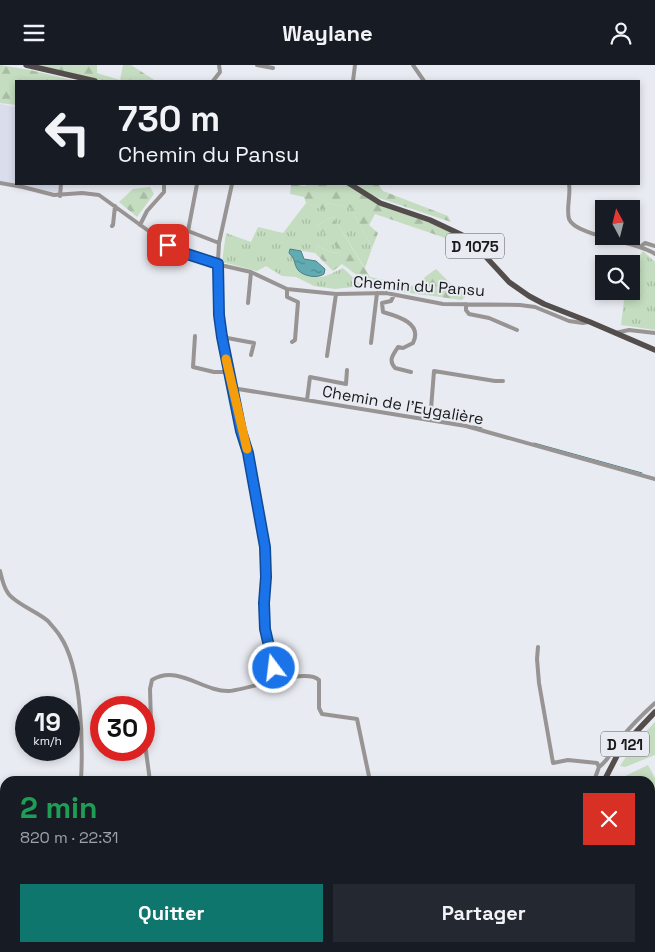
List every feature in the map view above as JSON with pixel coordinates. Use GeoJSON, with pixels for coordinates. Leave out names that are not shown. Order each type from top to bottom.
{"type":"FeatureCollection","features":[{"type":"Feature","properties":{"kind":"main road"},"geometry":{"type":"LineString","coordinates":[[26,65],[91,80]]}},
{"type":"Feature","properties":{"kind":"main road","name":"D 1075"},"geometry":{"type":"LineString","coordinates":[[352,185],[380,203],[430,220],[462,235],[517,289],[544,304],[655,349]]}},
{"type":"Feature","properties":{"kind":"main road","name":"D 121"},"geometry":{"type":"LineString","coordinates":[[607,776],[621,748],[655,712]]}},
{"type":"Feature","properties":{"kind":"street"},"geometry":{"type":"LineString","coordinates":[[214,80],[220,73],[219,65]]}},
{"type":"Feature","properties":{"kind":"street"},"geometry":{"type":"LineString","coordinates":[[257,65],[273,68]]}},
{"type":"Feature","properties":{"kind":"street"},"geometry":{"type":"LineString","coordinates":[[352,80],[354,65]]}},
{"type":"Feature","properties":{"kind":"street"},"geometry":{"type":"LineString","coordinates":[[413,65],[423,80]]}},
{"type":"Feature","properties":{"kind":"street","name":"Chemin du Pansu"},"geometry":{"type":"LineString","coordinates":[[0,183],[15,184]]}},
{"type":"Feature","properties":{"kind":"street","name":"Chemin du Pansu"},"geometry":{"type":"LineString","coordinates":[[24,185],[54,195],[92,193],[99,195],[168,245],[184,253],[251,272],[287,289],[336,294],[377,293],[444,304],[520,305],[535,307],[569,321],[590,322]]}},
{"type":"Feature","properties":{"kind":"street"},"geometry":{"type":"LineString","coordinates":[[60,195],[61,185]]}},
{"type":"Feature","properties":{"kind":"street"},"geometry":{"type":"LineString","coordinates":[[140,225],[147,211],[164,193],[164,185]]}},
{"type":"Feature","properties":{"kind":"street"},"geometry":{"type":"LineString","coordinates":[[197,185],[188,231],[219,243]]}},
{"type":"Feature","properties":{"kind":"street"},"geometry":{"type":"LineString","coordinates":[[232,185],[219,243],[219,315],[232,388],[248,453],[265,547],[265,629],[270,657],[277,679]]}},
{"type":"Feature","properties":{"kind":"street"},"geometry":{"type":"LineString","coordinates":[[569,185],[569,217],[574,225],[617,241],[640,247],[655,254]]}},
{"type":"Feature","properties":{"kind":"street"},"geometry":{"type":"LineString","coordinates":[[112,226],[115,206]]}},
{"type":"Feature","properties":{"kind":"street"},"geometry":{"type":"LineString","coordinates":[[640,247],[645,243],[655,246]]}},
{"type":"Feature","properties":{"kind":"street"},"geometry":{"type":"LineString","coordinates":[[248,303],[251,272]]}},
{"type":"Feature","properties":{"kind":"street"},"geometry":{"type":"LineString","coordinates":[[287,289],[287,297],[298,302],[295,340],[292,342]]}},
{"type":"Feature","properties":{"kind":"street"},"geometry":{"type":"LineString","coordinates":[[371,343],[377,293]]}},
{"type":"Feature","properties":{"kind":"street"},"geometry":{"type":"LineString","coordinates":[[326,356],[336,294]]}},
{"type":"Feature","properties":{"kind":"street"},"geometry":{"type":"LineString","coordinates":[[394,295],[391,301],[382,303],[383,312],[408,322],[414,327],[416,334],[413,343],[403,348],[398,347],[392,357],[392,363],[395,368],[411,372]]}},
{"type":"Feature","properties":{"kind":"street"},"geometry":{"type":"LineString","coordinates":[[466,304],[466,310],[469,314],[488,318],[517,330]]}},
{"type":"Feature","properties":{"kind":"street"},"geometry":{"type":"LineString","coordinates":[[615,333],[629,330],[655,333]]}},
{"type":"Feature","properties":{"kind":"street"},"geometry":{"type":"LineString","coordinates":[[195,336],[193,367],[214,372],[229,372]]}},
{"type":"Feature","properties":{"kind":"street"},"geometry":{"type":"LineString","coordinates":[[222,337],[254,343],[252,355]]}},
{"type":"Feature","properties":{"kind":"street"},"geometry":{"type":"LineString","coordinates":[[307,400],[310,377],[346,384],[347,370]]}},
{"type":"Feature","properties":{"kind":"street"},"geometry":{"type":"LineString","coordinates":[[428,419],[431,409],[434,371],[503,381]]}},
{"type":"Feature","properties":{"kind":"street","name":"Chemin de l'Eygalière"},"geometry":{"type":"LineString","coordinates":[[232,388],[466,426],[655,479]]}},
{"type":"Feature","properties":{"kind":"street"},"geometry":{"type":"LineString","coordinates":[[0,571],[8,594],[46,619],[60,635],[66,647],[72,664],[78,698],[82,748],[81,776]]}},
{"type":"Feature","properties":{"kind":"street"},"geometry":{"type":"LineString","coordinates":[[538,647],[539,683],[553,763],[568,760],[597,763],[599,767]]}},
{"type":"Feature","properties":{"kind":"street"},"geometry":{"type":"LineString","coordinates":[[149,776],[145,745],[151,723],[150,689],[152,680],[161,676],[180,676],[225,691],[277,679],[301,676],[315,677],[319,680],[320,713],[325,716],[357,719],[369,776]]}},
{"type":"Feature","properties":{"kind":"street"},"geometry":{"type":"LineString","coordinates":[[596,776],[599,767],[605,763],[625,733],[655,703]]}},
{"type":"Feature","properties":{"kind":"shaded area"},"geometry":{"type":"Polygon","coordinates":[[[0,104],[15,107],[15,185],[60,185],[59,193],[0,183],[0,104]]]}},
{"type":"Feature","properties":{"kind":"green space"},"geometry":{"type":"Polygon","coordinates":[[[0,65],[73,80],[15,80],[15,105],[0,103],[0,65]]]}},
{"type":"Feature","properties":{"kind":"green space"},"geometry":{"type":"Polygon","coordinates":[[[34,65],[97,65],[97,73],[120,80],[100,80],[34,65]]]}},
{"type":"Feature","properties":{"kind":"green space"},"geometry":{"type":"Polygon","coordinates":[[[123,65],[131,65],[154,80],[120,80],[123,65]]]}},
{"type":"Feature","properties":{"kind":"green space"},"geometry":{"type":"Polygon","coordinates":[[[291,185],[347,185],[379,205],[448,229],[460,243],[375,214],[369,225],[378,233],[372,248],[351,208],[328,203],[323,210],[306,203],[304,197],[290,194],[291,185]]]}},
{"type":"Feature","properties":{"kind":"green space"},"geometry":{"type":"Polygon","coordinates":[[[356,185],[379,185],[383,191],[448,216],[451,222],[367,194],[356,185]]]}},
{"type":"Feature","properties":{"kind":"green space"},"geometry":{"type":"Polygon","coordinates":[[[150,187],[154,194],[137,217],[119,202],[133,189],[150,187]]]}},
{"type":"Feature","properties":{"kind":"green space"},"geometry":{"type":"Polygon","coordinates":[[[306,203],[323,210],[328,203],[351,208],[372,248],[365,268],[333,217],[317,225],[343,253],[330,252],[318,246],[315,253],[290,249],[289,253],[295,259],[296,267],[315,277],[329,275],[343,268],[362,286],[335,289],[314,286],[296,277],[282,276],[266,266],[257,271],[222,262],[226,233],[251,242],[258,227],[283,233],[306,203]]]}},
{"type":"Feature","properties":{"kind":"green space"},"geometry":{"type":"Polygon","coordinates":[[[333,217],[370,277],[418,287],[425,277],[436,269],[454,287],[470,292],[462,300],[374,288],[342,264],[333,271],[315,253],[318,246],[330,252],[342,253],[317,225],[333,217]]]}},
{"type":"Feature","properties":{"kind":"green space"},"geometry":{"type":"Polygon","coordinates":[[[643,251],[655,262],[655,330],[621,325],[624,300],[640,300],[640,255],[643,251]]]}},
{"type":"Feature","properties":{"kind":"green space"},"geometry":{"type":"Polygon","coordinates":[[[655,722],[655,755],[625,767],[620,766],[635,743],[655,722]]]}},
{"type":"Feature","properties":{"kind":"green space"},"geometry":{"type":"Polygon","coordinates":[[[648,765],[654,776],[625,776],[648,765]]]}},
{"type":"Feature","properties":{"kind":"water"},"geometry":{"type":"Polygon","coordinates":[[[290,249],[301,251],[304,259],[316,261],[325,269],[324,274],[314,277],[300,272],[289,253],[290,249]]]}},
{"type":"Feature","properties":{"kind":"waterway"},"geometry":{"type":"LineString","coordinates":[[473,426],[482,428]]}},
{"type":"Feature","properties":{"kind":"waterway"},"geometry":{"type":"LineString","coordinates":[[534,443],[642,473]]}},
{"type":"Feature","properties":{"kind":"slow traffic"},"geometry":{"type":"LineString","coordinates":[[226,359],[241,431],[247,449]]}},
{"type":"Feature","properties":{"kind":"route"},"geometry":{"type":"LineString","coordinates":[[168,245],[205,261],[218,264],[219,315],[222,337],[241,431],[248,453],[263,532],[266,557],[264,590],[265,629],[274,668]]}}]}
